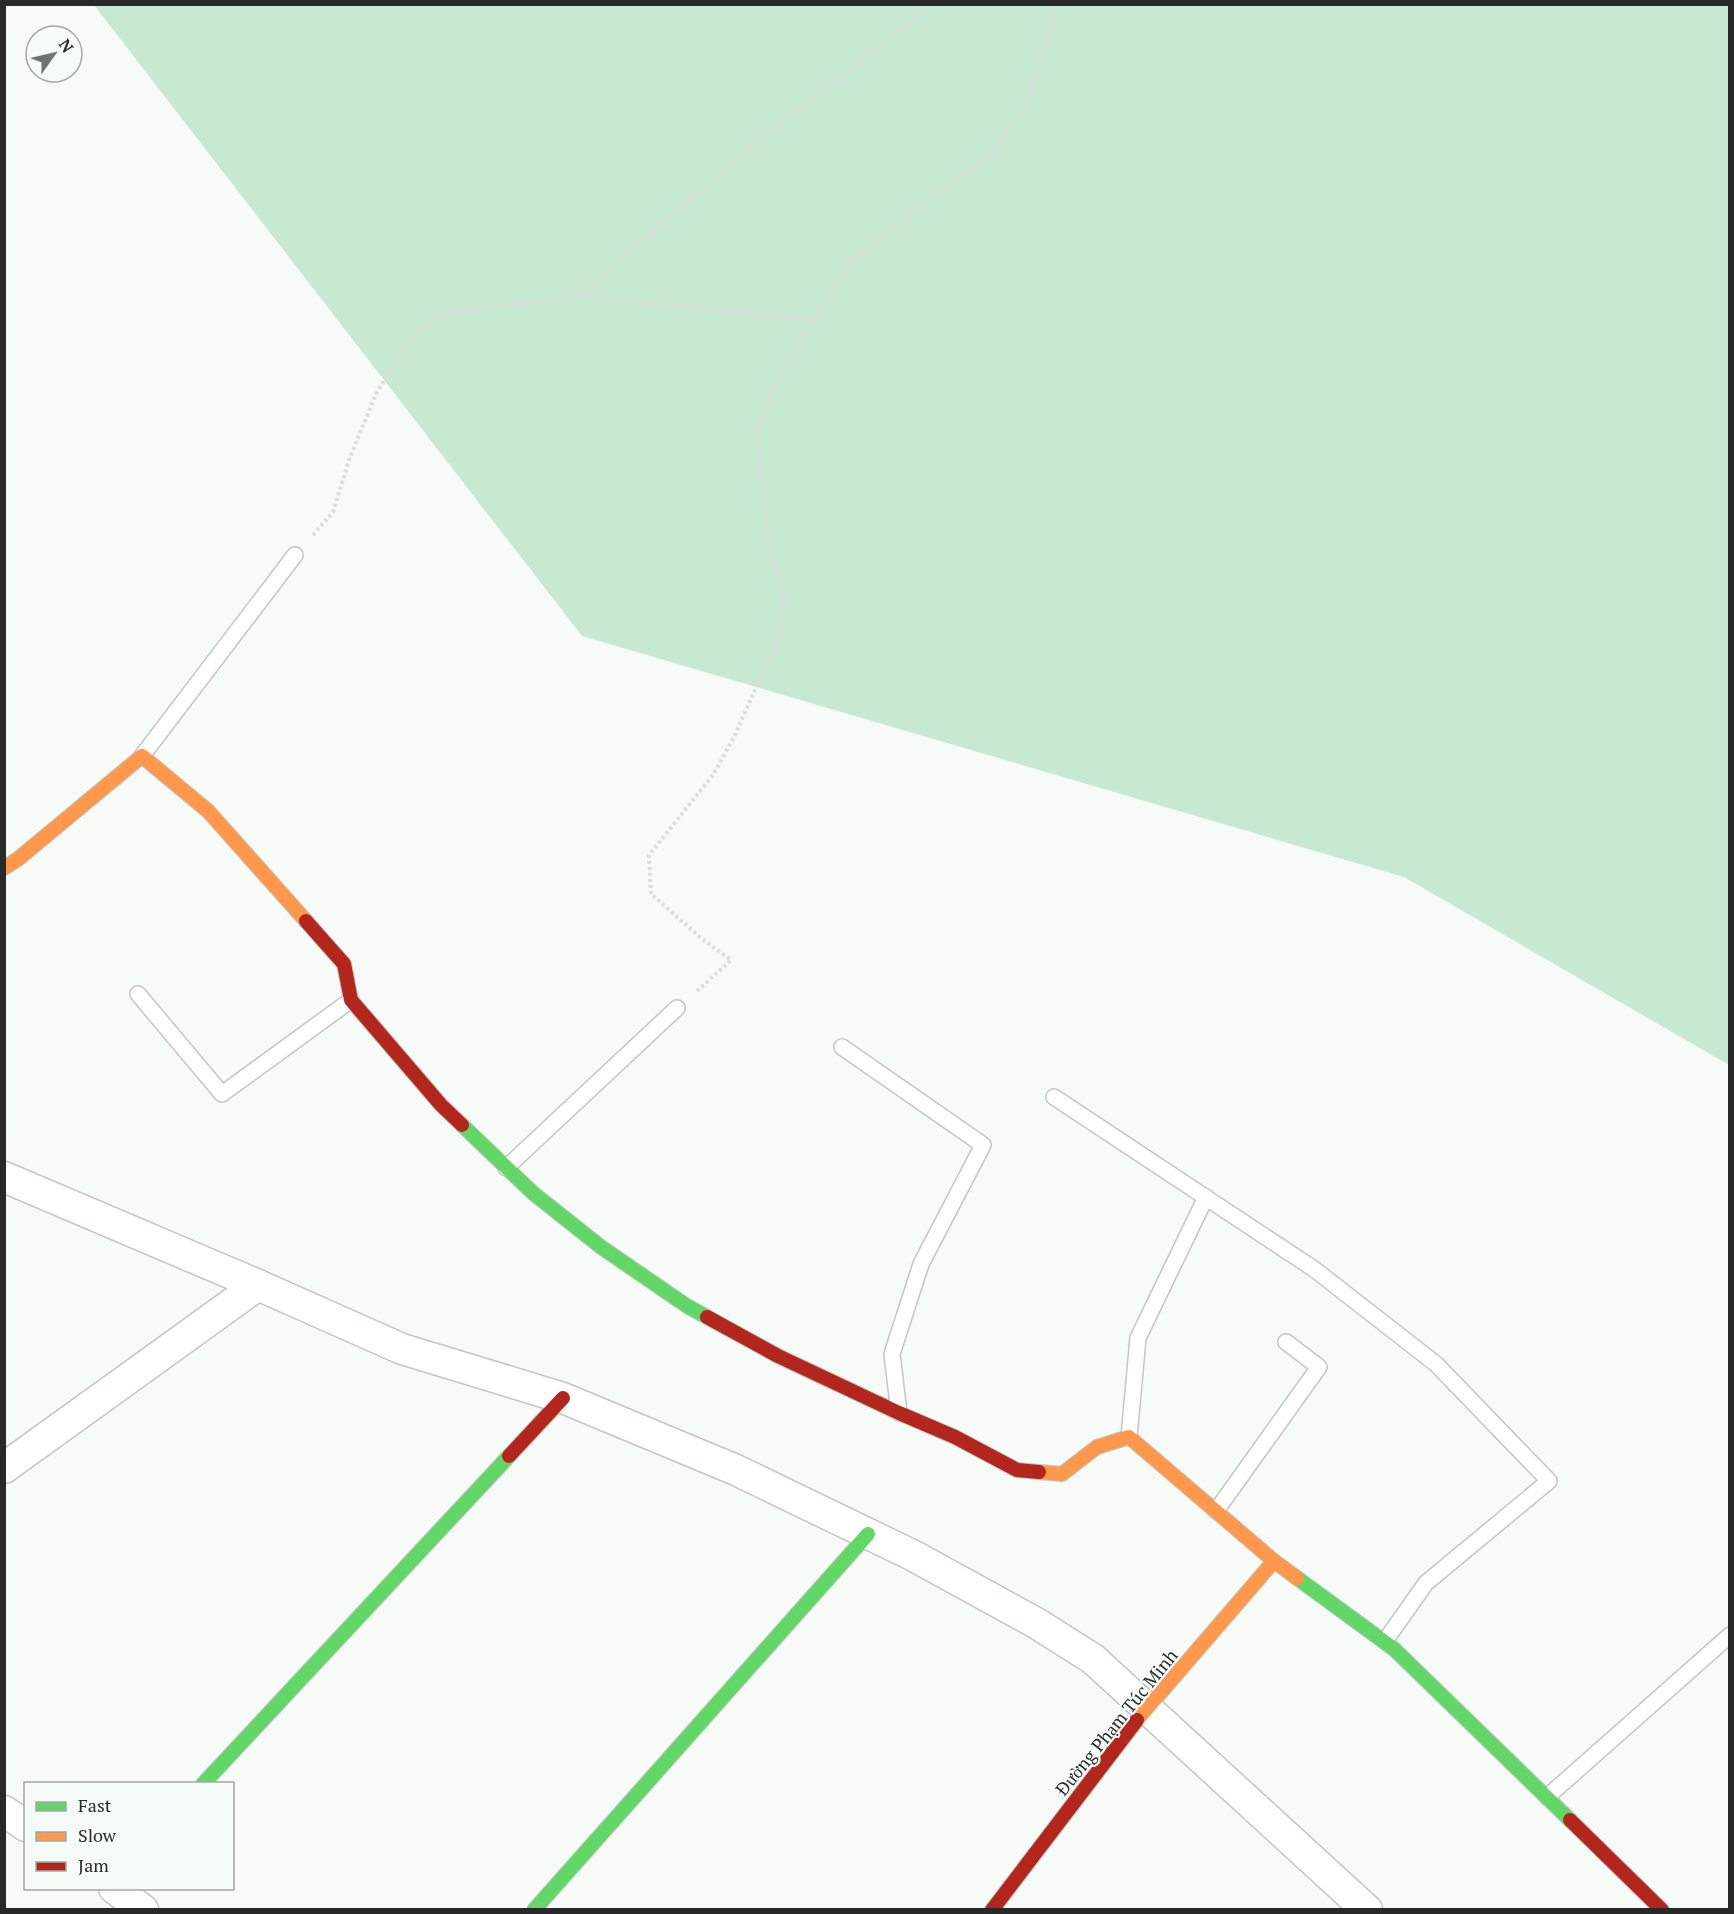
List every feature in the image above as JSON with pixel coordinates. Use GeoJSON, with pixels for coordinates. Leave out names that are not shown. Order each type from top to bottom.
{"type":"FeatureCollection","features":[{"type":"Feature","properties":{"kind":"street"},"geometry":{"type":"LineString","coordinates":[[4,868],[18,859],[142,756],[208,811],[344,964],[351,1000],[441,1105],[533,1193],[601,1247],[687,1306],[778,1356],[955,1437],[1017,1470],[1062,1474],[1097,1447],[1129,1437],[1274,1561],[1384,1641],[1662,1910]]}},
{"type":"Feature","properties":{"kind":"street"},"geometry":{"type":"LineString","coordinates":[[4,1177],[402,1349],[563,1398],[736,1470],[914,1556],[1036,1623],[1093,1659],[1367,1910]]}},
{"type":"Feature","properties":{"kind":"street"},"geometry":{"type":"LineString","coordinates":[[4,1468],[258,1285]]}},
{"type":"Feature","properties":{"kind":"street"},"geometry":{"type":"LineString","coordinates":[[204,1782],[563,1398]]}},
{"type":"Feature","properties":{"kind":"street"},"geometry":{"type":"LineString","coordinates":[[534,1910],[868,1534]]}},
{"type":"Feature","properties":{"kind":"street","name":"Đường Phạm Túc Minh"},"geometry":{"type":"LineString","coordinates":[[992,1910],[1148,1708],[1274,1561]]}},
{"type":"Feature","properties":{"kind":"street"},"geometry":{"type":"LineString","coordinates":[[4,1811],[24,1825]]}},
{"type":"Feature","properties":{"kind":"street"},"geometry":{"type":"LineString","coordinates":[[117,1890],[143,1910]]}},
{"type":"Feature","properties":{"kind":"lane"},"geometry":{"type":"LineString","coordinates":[[142,756],[295,555]]}},
{"type":"Feature","properties":{"kind":"lane"},"geometry":{"type":"LineString","coordinates":[[138,994],[222,1094],[351,1000]]}},
{"type":"Feature","properties":{"kind":"lane"},"geometry":{"type":"LineString","coordinates":[[506,1168],[677,1008]]}},
{"type":"Feature","properties":{"kind":"lane"},"geometry":{"type":"LineString","coordinates":[[842,1047],[983,1144],[921,1264],[892,1354],[899,1413]]}},
{"type":"Feature","properties":{"kind":"lane"},"geometry":{"type":"LineString","coordinates":[[1054,1097],[1314,1269],[1436,1364],[1549,1481],[1426,1583],[1384,1641]]}},
{"type":"Feature","properties":{"kind":"lane"},"geometry":{"type":"LineString","coordinates":[[1129,1437],[1138,1338],[1206,1197]]}},
{"type":"Feature","properties":{"kind":"lane"},"geometry":{"type":"LineString","coordinates":[[1216,1512],[1319,1367],[1286,1341]]}},
{"type":"Feature","properties":{"kind":"lane"},"geometry":{"type":"LineString","coordinates":[[1547,1797],[1730,1635]]}},
{"type":"Feature","properties":{"kind":"path"},"geometry":{"type":"LineString","coordinates":[[580,295],[752,146],[932,4]]}},
{"type":"Feature","properties":{"kind":"path"},"geometry":{"type":"LineString","coordinates":[[677,1008],[731,960],[701,938],[651,894],[650,855],[714,775],[734,737],[781,631],[784,594],[767,532],[756,430],[779,375],[853,260],[925,202],[984,159],[1024,109],[1057,4]]}},
{"type":"Feature","properties":{"kind":"path"},"geometry":{"type":"LineString","coordinates":[[295,555],[333,512],[350,457],[376,394],[411,337],[442,314],[580,295],[815,320]]}},
{"type":"Feature","properties":{"kind":"green space"},"geometry":{"type":"Polygon","coordinates":[[[94,5],[1729,5],[1729,1065],[1404,877],[582,636],[94,5]]]}},
{"type":"Feature","properties":{"kind":"traffic: fast"},"geometry":{"type":"LineString","coordinates":[[462,1125],[533,1193],[601,1247],[687,1306],[707,1317]]}},
{"type":"Feature","properties":{"kind":"traffic: fast"},"geometry":{"type":"LineString","coordinates":[[205,1782],[509,1456]]}},
{"type":"Feature","properties":{"kind":"traffic: fast"},"geometry":{"type":"LineString","coordinates":[[534,1910],[868,1534]]}},
{"type":"Feature","properties":{"kind":"traffic: fast"},"geometry":{"type":"LineString","coordinates":[[1297,1578],[1394,1649],[1570,1820]]}},
{"type":"Feature","properties":{"kind":"traffic: slow"},"geometry":{"type":"LineString","coordinates":[[4,868],[18,859],[142,756],[208,811],[306,921]]}},
{"type":"Feature","properties":{"kind":"traffic: slow"},"geometry":{"type":"LineString","coordinates":[[1039,1472],[1062,1474],[1097,1447],[1129,1437],[1297,1578]]}},
{"type":"Feature","properties":{"kind":"traffic: slow"},"geometry":{"type":"LineString","coordinates":[[1137,1720],[1274,1561]]}},
{"type":"Feature","properties":{"kind":"traffic: jam"},"geometry":{"type":"LineString","coordinates":[[306,921],[344,964],[351,1000],[441,1105],[462,1125]]}},
{"type":"Feature","properties":{"kind":"traffic: jam"},"geometry":{"type":"LineString","coordinates":[[707,1317],[778,1356],[955,1437],[1017,1470],[1039,1472]]}},
{"type":"Feature","properties":{"kind":"traffic: jam"},"geometry":{"type":"LineString","coordinates":[[509,1456],[563,1398]]}},
{"type":"Feature","properties":{"kind":"traffic: jam"},"geometry":{"type":"LineString","coordinates":[[992,1910],[1137,1720]]}},
{"type":"Feature","properties":{"kind":"traffic: jam"},"geometry":{"type":"LineString","coordinates":[[1570,1820],[1662,1910]]}}]}
